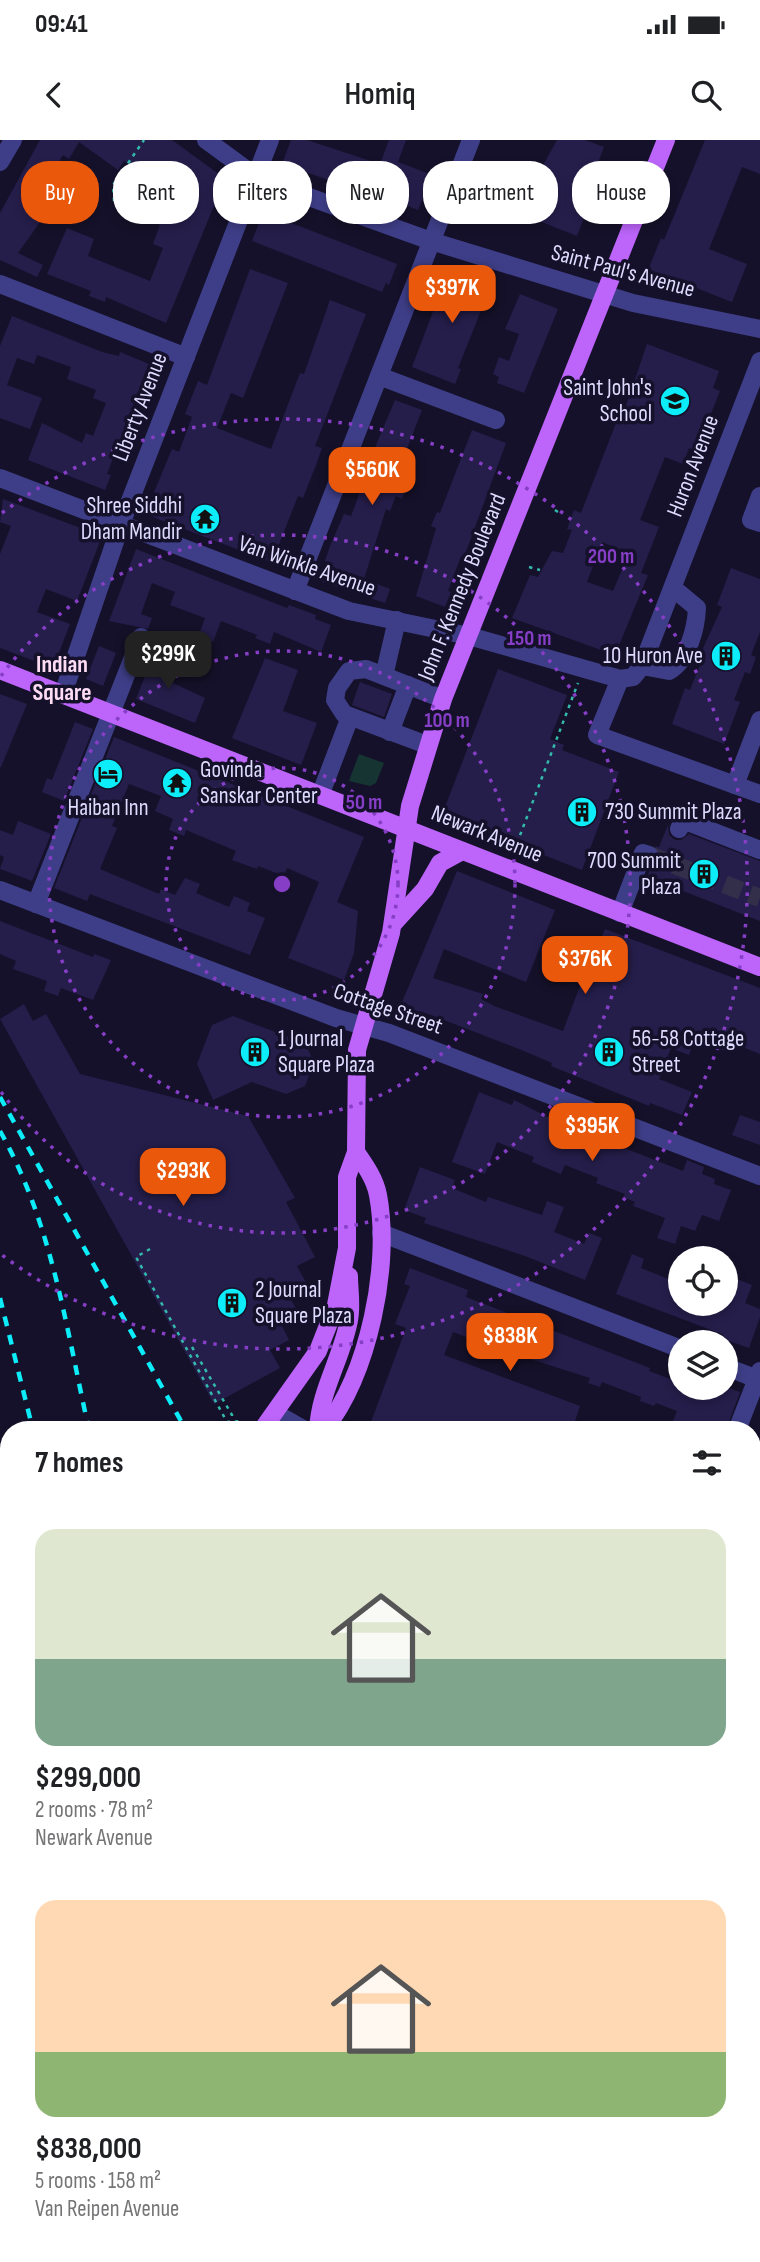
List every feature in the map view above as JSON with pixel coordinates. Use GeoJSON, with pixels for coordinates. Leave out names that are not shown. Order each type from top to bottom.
{"type":"FeatureCollection","features":[{"type":"Feature","properties":{"kind":"main road","name":"John F. Kennedy Boulevard"},"geometry":{"type":"LineString","coordinates":[[276,1421],[318,1351],[336,1305],[348,1248],[347,1177],[356,1152],[355,1066],[393,924],[406,827],[427,745],[666,140]]}},
{"type":"Feature","properties":{"kind":"main road","name":"Newark Avenue"},"geometry":{"type":"LineString","coordinates":[[0,670],[321,793],[760,967]]}},
{"type":"Feature","properties":{"kind":"main road"},"geometry":{"type":"LineString","coordinates":[[393,924],[425,889],[440,863],[462,851]]}},
{"type":"Feature","properties":{"kind":"main road","name":"John F. Kennedy Boulevard"},"geometry":{"type":"LineString","coordinates":[[329,1421],[337,1413],[363,1348],[379,1281],[382,1233],[378,1193],[356,1152]]}},
{"type":"Feature","properties":{"kind":"main road"},"geometry":{"type":"LineString","coordinates":[[321,1421],[320,1406],[343,1344],[350,1316],[348,1248]]}},
{"type":"Feature","properties":{"kind":"street"},"geometry":{"type":"LineString","coordinates":[[0,162],[13,140]]}},
{"type":"Feature","properties":{"kind":"street","name":"Saint Paul's Avenue"},"geometry":{"type":"LineString","coordinates":[[206,140],[235,161]]}},
{"type":"Feature","properties":{"kind":"street","name":"Liberty Avenue"},"geometry":{"type":"LineString","coordinates":[[262,161],[270,140]]}},
{"type":"Feature","properties":{"kind":"street"},"geometry":{"type":"LineString","coordinates":[[295,591],[471,140]]}},
{"type":"Feature","properties":{"kind":"street","name":"Saint Paul's Avenue"},"geometry":{"type":"LineString","coordinates":[[312,197],[431,241],[604,295],[760,329]]}},
{"type":"Feature","properties":{"kind":"street","name":"Liberty Avenue"},"geometry":{"type":"LineString","coordinates":[[63,694],[121,524],[237,224]]}},
{"type":"Feature","properties":{"kind":"street"},"geometry":{"type":"LineString","coordinates":[[0,284],[186,357]]}},
{"type":"Feature","properties":{"kind":"street","name":"Huron Avenue"},"geometry":{"type":"LineString","coordinates":[[642,666],[760,361]]}},
{"type":"Feature","properties":{"kind":"street"},"geometry":{"type":"LineString","coordinates":[[379,376],[496,420]]}},
{"type":"Feature","properties":{"kind":"street","name":"Van Winkle Avenue"},"geometry":{"type":"LineString","coordinates":[[0,478],[349,611],[469,636],[620,679]]}},
{"type":"Feature","properties":{"kind":"street"},"geometry":{"type":"LineString","coordinates":[[760,496],[751,520],[760,523]]}},
{"type":"Feature","properties":{"kind":"street"},"geometry":{"type":"LineString","coordinates":[[673,588],[697,608],[696,622],[680,664],[669,671],[642,666],[633,677],[620,679],[597,735],[760,794]]}},
{"type":"Feature","properties":{"kind":"street"},"geometry":{"type":"LineString","coordinates":[[384,676],[397,620]]}},
{"type":"Feature","properties":{"kind":"street"},"geometry":{"type":"LineString","coordinates":[[36,904],[141,637]]}},
{"type":"Feature","properties":{"kind":"street"},"geometry":{"type":"LineString","coordinates":[[427,745],[350,717],[338,709],[335,700],[343,677],[349,671],[366,669],[443,699]]}},
{"type":"Feature","properties":{"kind":"street"},"geometry":{"type":"LineString","coordinates":[[390,732],[408,685]]}},
{"type":"Feature","properties":{"kind":"street"},"geometry":{"type":"LineString","coordinates":[[321,793],[350,717]]}},
{"type":"Feature","properties":{"kind":"street"},"geometry":{"type":"LineString","coordinates":[[735,785],[760,720]]}},
{"type":"Feature","properties":{"kind":"street"},"geometry":{"type":"LineString","coordinates":[[679,829],[683,820],[760,850]]}},
{"type":"Feature","properties":{"kind":"street"},"geometry":{"type":"LineString","coordinates":[[620,913],[643,853],[649,855]]}},
{"type":"Feature","properties":{"kind":"street","name":"Cottage Street"},"geometry":{"type":"LineString","coordinates":[[0,890],[364,1027],[389,1033],[760,1176]]}},
{"type":"Feature","properties":{"kind":"street"},"geometry":{"type":"LineString","coordinates":[[382,1233],[668,1344]]}},
{"type":"Feature","properties":{"kind":"street"},"geometry":{"type":"LineString","coordinates":[[738,1370],[759,1376],[741,1421]]}},
{"type":"Feature","properties":{"kind":"path"},"geometry":{"type":"LineString","coordinates":[[130,161],[144,140]]}},
{"type":"Feature","properties":{"kind":"path"},"geometry":{"type":"LineString","coordinates":[[529,567],[540,570]]}},
{"type":"Feature","properties":{"kind":"path"},"geometry":{"type":"LineString","coordinates":[[514,850],[578,683]]}},
{"type":"Feature","properties":{"kind":"path"},"geometry":{"type":"LineString","coordinates":[[150,1249],[136,1257],[226,1421]]}},
{"type":"Feature","properties":{"kind":"path"},"geometry":{"type":"LineString","coordinates":[[192,1347],[232,1415],[232,1421]]}},
{"type":"Feature","properties":{"kind":"green space"},"geometry":{"type":"Polygon","coordinates":[[[359,754],[384,763],[376,783],[370,786],[349,781],[359,754]]]}},
{"type":"Feature","properties":{"kind":"building"},"geometry":{"type":"Polygon","coordinates":[[[40,140],[172,140],[213,170],[213,208],[166,323],[106,297],[105,302],[89,296],[91,291],[47,274],[67,228],[94,239],[88,256],[150,281],[163,248],[153,244],[160,225],[158,224],[199,224],[199,161],[113,161],[113,166],[79,142],[69,159],[63,155],[59,161],[28,161],[40,140]]]}},
{"type":"Feature","properties":{"kind":"building"},"geometry":{"type":"Polygon","coordinates":[[[291,140],[307,140],[371,161],[326,161],[326,179],[312,174],[312,161],[283,161],[291,140]]]}},
{"type":"Feature","properties":{"kind":"building"},"geometry":{"type":"Polygon","coordinates":[[[389,140],[406,140],[398,161],[381,161],[389,140]]]}},
{"type":"Feature","properties":{"kind":"building"},"geometry":{"type":"Polygon","coordinates":[[[557,140],[585,140],[604,147],[599,161],[572,161],[572,224],[582,224],[577,236],[547,224],[558,224],[558,161],[545,161],[557,140]]]}},
{"type":"Feature","properties":{"kind":"building"},"geometry":{"type":"Polygon","coordinates":[[[705,140],[760,140],[760,174],[742,167],[709,249],[747,264],[732,302],[668,277],[664,288],[644,280],[661,238],[664,240],[705,140]]]}},
{"type":"Feature","properties":{"kind":"building"},"geometry":{"type":"Polygon","coordinates":[[[409,166],[423,172],[423,198],[418,210],[409,206],[409,166]]]}},
{"type":"Feature","properties":{"kind":"building"},"geometry":{"type":"Polygon","coordinates":[[[21,175],[21,224],[39,224],[18,253],[43,265],[37,277],[0,260],[0,213],[21,175]]]}},
{"type":"Feature","properties":{"kind":"building"},"geometry":{"type":"Polygon","coordinates":[[[258,224],[294,224],[397,264],[389,285],[386,283],[382,292],[252,241],[258,224]]]}},
{"type":"Feature","properties":{"kind":"building"},"geometry":{"type":"Polygon","coordinates":[[[450,267],[492,283],[458,368],[461,369],[455,384],[412,367],[450,267]]]}},
{"type":"Feature","properties":{"kind":"building"},"geometry":{"type":"Polygon","coordinates":[[[250,269],[288,283],[243,398],[231,393],[217,428],[271,449],[300,373],[304,374],[330,300],[366,314],[315,446],[322,448],[316,465],[303,498],[298,496],[278,547],[285,555],[281,566],[145,514],[172,449],[179,452],[192,417],[185,414],[198,381],[207,385],[250,269]]]}},
{"type":"Feature","properties":{"kind":"building"},"geometry":{"type":"Polygon","coordinates":[[[520,294],[558,309],[524,393],[497,383],[499,377],[493,374],[499,357],[509,361],[519,334],[505,329],[520,294]]]}},
{"type":"Feature","properties":{"kind":"building"},"geometry":{"type":"Polygon","coordinates":[[[12,316],[102,352],[119,356],[120,352],[149,364],[107,474],[111,475],[105,490],[28,460],[42,423],[82,443],[86,433],[93,436],[106,403],[93,398],[96,390],[67,379],[71,367],[37,355],[34,364],[17,358],[7,385],[42,398],[30,429],[0,418],[0,346],[12,316]]]}},
{"type":"Feature","properties":{"kind":"building"},"geometry":{"type":"Polygon","coordinates":[[[647,344],[719,371],[713,388],[720,391],[696,451],[689,448],[683,464],[665,457],[640,520],[659,527],[641,573],[648,575],[615,655],[512,618],[530,575],[538,577],[552,551],[563,553],[572,530],[567,529],[574,510],[581,513],[618,418],[621,420],[647,344]],[[602,542],[587,582],[613,591],[629,553],[602,542]]]}},
{"type":"Feature","properties":{"kind":"building"},"geometry":{"type":"Polygon","coordinates":[[[395,400],[422,410],[396,477],[408,482],[402,499],[396,496],[390,511],[386,509],[364,579],[390,589],[385,603],[322,582],[329,563],[325,561],[330,546],[344,514],[351,516],[363,484],[360,483],[395,400]]]}},
{"type":"Feature","properties":{"kind":"building"},"geometry":{"type":"Polygon","coordinates":[[[472,430],[506,443],[464,557],[461,556],[445,607],[416,596],[436,528],[431,526],[437,512],[440,513],[472,430]]]}},
{"type":"Feature","properties":{"kind":"building"},"geometry":{"type":"Polygon","coordinates":[[[3,499],[102,536],[77,601],[46,589],[37,612],[70,624],[53,668],[0,648],[0,554],[11,526],[0,522],[3,499]]]}},
{"type":"Feature","properties":{"kind":"building"},"geometry":{"type":"Polygon","coordinates":[[[136,549],[287,608],[289,605],[316,615],[315,619],[331,625],[321,652],[274,632],[270,644],[255,638],[257,635],[221,621],[213,642],[198,637],[205,618],[170,605],[175,592],[152,583],[141,614],[152,618],[148,629],[109,621],[136,549]]]}},
{"type":"Feature","properties":{"kind":"building","name":"10 Huron Ave"},"geometry":{"type":"Polygon","coordinates":[[[731,568],[760,579],[760,632],[751,655],[756,657],[750,674],[745,672],[734,700],[740,702],[724,744],[672,724],[685,688],[690,690],[702,660],[698,659],[722,607],[717,605],[731,568]]]}},
{"type":"Feature","properties":{"kind":"building"},"geometry":{"type":"Polygon","coordinates":[[[99,646],[116,653],[103,686],[86,679],[99,646]]]}},
{"type":"Feature","properties":{"kind":"building"},"geometry":{"type":"Polygon","coordinates":[[[155,650],[172,656],[167,670],[176,674],[173,683],[205,698],[195,723],[136,699],[155,650]]]}},
{"type":"Feature","properties":{"kind":"building"},"geometry":{"type":"Polygon","coordinates":[[[265,658],[298,670],[283,711],[317,723],[301,765],[232,738],[265,658]]]}},
{"type":"Feature","properties":{"kind":"building"},"geometry":{"type":"Polygon","coordinates":[[[498,669],[567,695],[550,739],[564,745],[562,750],[619,772],[582,870],[442,815],[498,669]]]}},
{"type":"Feature","properties":{"kind":"building"},"geometry":{"type":"Polygon","coordinates":[[[360,682],[392,694],[384,717],[352,705],[360,682]]]}},
{"type":"Feature","properties":{"kind":"building"},"geometry":{"type":"Polygon","coordinates":[[[0,694],[27,704],[1,767],[0,767],[0,694]]]}},
{"type":"Feature","properties":{"kind":"building"},"geometry":{"type":"Polygon","coordinates":[[[75,722],[93,729],[64,801],[42,792],[47,778],[52,780],[75,722]]]}},
{"type":"Feature","properties":{"kind":"building"},"geometry":{"type":"Polygon","coordinates":[[[114,737],[364,837],[337,902],[358,911],[354,953],[344,980],[288,958],[319,882],[287,868],[284,876],[258,866],[257,869],[232,860],[236,851],[186,830],[184,836],[169,830],[173,819],[155,811],[161,796],[129,784],[112,826],[117,828],[100,869],[159,894],[161,889],[175,895],[185,878],[200,884],[196,893],[229,907],[234,896],[250,903],[247,911],[265,918],[250,955],[90,894],[87,901],[54,888],[114,737]]]}},
{"type":"Feature","properties":{"kind":"building"},"geometry":{"type":"Polygon","coordinates":[[[18,821],[51,834],[32,881],[0,869],[4,857],[0,855],[0,830],[13,835],[18,821]]]}},
{"type":"Feature","properties":{"kind":"building","name":"700 Summit Plaza"},"geometry":{"type":"Polygon","coordinates":[[[668,825],[669,835],[675,840],[681,840],[689,834],[760,861],[760,921],[665,884],[661,894],[644,887],[651,866],[660,858],[655,846],[659,847],[668,825]]]}},
{"type":"Feature","properties":{"kind":"building"},"geometry":{"type":"Polygon","coordinates":[[[457,871],[555,910],[526,982],[444,949],[433,978],[483,994],[481,999],[494,1006],[563,1031],[581,983],[572,980],[580,957],[576,956],[583,938],[599,944],[605,929],[760,988],[760,1054],[732,1043],[728,1052],[694,1040],[689,1055],[671,1048],[659,1079],[692,1092],[682,1115],[650,1103],[649,1106],[551,1066],[552,1063],[519,1049],[420,1011],[416,1021],[397,1014],[457,871]]]}},
{"type":"Feature","properties":{"kind":"building"},"geometry":{"type":"Polygon","coordinates":[[[0,921],[93,957],[94,954],[111,960],[93,1000],[61,988],[58,996],[44,991],[47,981],[13,969],[16,961],[0,954],[0,921]]]}},
{"type":"Feature","properties":{"kind":"building"},"geometry":{"type":"Polygon","coordinates":[[[24,1004],[33,1021],[46,1014],[80,1074],[248,1116],[295,1198],[286,1202],[315,1257],[297,1266],[307,1284],[288,1294],[298,1312],[280,1322],[289,1340],[270,1350],[280,1368],[214,1404],[0,1019],[24,1004]]]}},
{"type":"Feature","properties":{"kind":"building","name":"1 Journal Square Plaza"},"geometry":{"type":"Polygon","coordinates":[[[233,1016],[305,1043],[314,1062],[305,1086],[286,1094],[252,1082],[213,1100],[197,1064],[212,1025],[233,1016]]]}},
{"type":"Feature","properties":{"kind":"building"},"geometry":{"type":"Polygon","coordinates":[[[479,1092],[512,1105],[514,1100],[560,1123],[683,1171],[687,1160],[704,1167],[702,1174],[715,1179],[714,1184],[731,1190],[719,1221],[702,1215],[695,1231],[681,1226],[675,1244],[657,1238],[665,1218],[633,1206],[635,1202],[623,1197],[625,1194],[596,1183],[598,1178],[565,1165],[561,1174],[532,1162],[534,1157],[497,1142],[485,1174],[452,1162],[479,1092]]]}},
{"type":"Feature","properties":{"kind":"building"},"geometry":{"type":"Polygon","coordinates":[[[740,1115],[760,1122],[760,1145],[732,1135],[740,1115]]]}},
{"type":"Feature","properties":{"kind":"building"},"geometry":{"type":"Polygon","coordinates":[[[420,1167],[455,1180],[452,1188],[486,1202],[488,1197],[542,1215],[547,1201],[564,1207],[554,1232],[584,1244],[589,1233],[602,1238],[585,1280],[525,1256],[424,1223],[426,1218],[404,1210],[420,1167]]]}},
{"type":"Feature","properties":{"kind":"building"},"geometry":{"type":"Polygon","coordinates":[[[632,1254],[644,1259],[641,1268],[668,1279],[668,1314],[616,1294],[632,1254]]]}},
{"type":"Feature","properties":{"kind":"building"},"geometry":{"type":"Polygon","coordinates":[[[410,1268],[468,1290],[466,1297],[650,1368],[649,1371],[668,1378],[668,1400],[737,1400],[729,1421],[673,1421],[677,1411],[656,1403],[654,1406],[640,1401],[641,1397],[602,1382],[600,1387],[588,1383],[590,1378],[526,1357],[529,1350],[491,1335],[488,1341],[478,1337],[477,1341],[453,1332],[444,1355],[580,1406],[575,1421],[371,1421],[406,1328],[395,1324],[410,1286],[404,1284],[410,1268]]]}},
{"type":"Feature","properties":{"kind":"building"},"geometry":{"type":"Polygon","coordinates":[[[738,1279],[752,1285],[745,1303],[760,1309],[760,1317],[749,1348],[738,1344],[738,1330],[711,1330],[674,1316],[738,1316],[738,1279]]]}},
{"type":"Feature","properties":{"kind":"tunnel"},"geometry":{"type":"LineString","coordinates":[[649,855],[760,898]]}},
{"type":"Feature","properties":{"kind":"railway"},"geometry":{"type":"LineString","coordinates":[[0,1097],[181,1421]]}},
{"type":"Feature","properties":{"kind":"railway"},"geometry":{"type":"LineString","coordinates":[[0,1131],[18,1166],[45,1239],[87,1421]]}},
{"type":"Feature","properties":{"kind":"railway"},"geometry":{"type":"LineString","coordinates":[[0,1298],[31,1421]]}},
{"type":"Feature","properties":{"kind":"place","name":"Saint John's School"},"geometry":{"type":"Point","coordinates":[675,401]}},
{"type":"Feature","properties":{"kind":"place","name":"Shree Siddhi Dham Mandir"},"geometry":{"type":"Point","coordinates":[205,519]}},
{"type":"Feature","properties":{"kind":"place","name":"10 Huron Ave"},"geometry":{"type":"Point","coordinates":[726,656]}},
{"type":"Feature","properties":{"kind":"place","name":"Haiban Inn"},"geometry":{"type":"Point","coordinates":[108,774]}},
{"type":"Feature","properties":{"kind":"place","name":"Govinda Sanskar Center"},"geometry":{"type":"Point","coordinates":[177,783]}},
{"type":"Feature","properties":{"kind":"place","name":"730 Summit Plaza"},"geometry":{"type":"Point","coordinates":[582,812]}},
{"type":"Feature","properties":{"kind":"place","name":"700 Summit Plaza"},"geometry":{"type":"Point","coordinates":[704,874]}},
{"type":"Feature","properties":{"kind":"place","name":"1 Journal Square Plaza"},"geometry":{"type":"Point","coordinates":[255,1052]}},
{"type":"Feature","properties":{"kind":"place","name":"56-58 Cottage Street"},"geometry":{"type":"Point","coordinates":[609,1052]}},
{"type":"Feature","properties":{"kind":"place","name":"2 Journal Square Plaza"},"geometry":{"type":"Point","coordinates":[232,1303]}},
{"type":"Feature","properties":{"kind":"district","name":"Indian Square"},"geometry":{"type":"Point","coordinates":[62,678]}}]}
